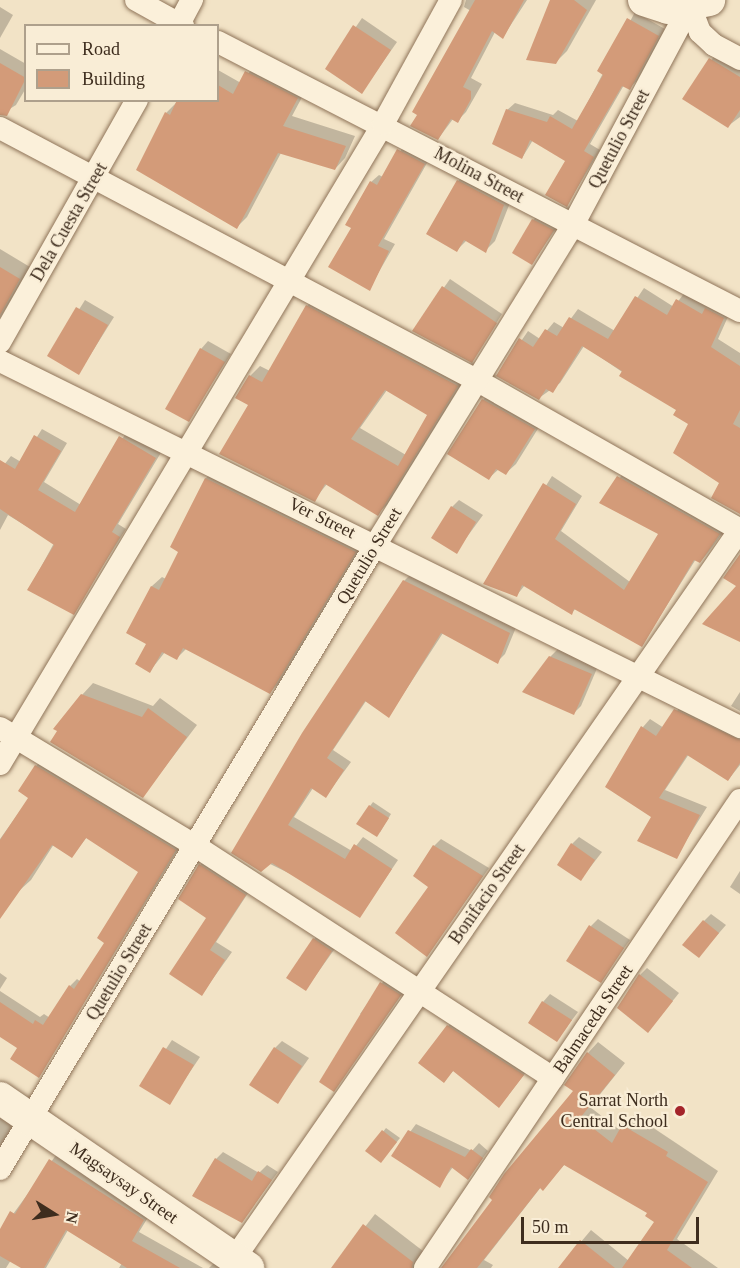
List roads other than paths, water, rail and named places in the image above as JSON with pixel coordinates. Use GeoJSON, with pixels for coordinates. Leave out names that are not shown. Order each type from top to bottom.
{"type":"FeatureCollection","features":[{"type":"Feature","properties":{"kind":"main road"},"geometry":{"type":"LineString","coordinates":[[645,0],[668,8],[699,3]]}},
{"type":"Feature","properties":{"kind":"main road","name":"Magsaysay Street"},"geometry":{"type":"LineString","coordinates":[[0,1098],[241,1264]]}},
{"type":"Feature","properties":{"kind":"street"},"geometry":{"type":"LineString","coordinates":[[136,0],[178,24]]}},
{"type":"Feature","properties":{"kind":"street"},"geometry":{"type":"LineString","coordinates":[[180,24],[192,0]]}},
{"type":"Feature","properties":{"kind":"street"},"geometry":{"type":"LineString","coordinates":[[0,764],[8,733],[188,453],[383,124],[450,0]]}},
{"type":"Feature","properties":{"kind":"street"},"geometry":{"type":"LineString","coordinates":[[699,3],[700,32],[714,45],[740,59]]}},
{"type":"Feature","properties":{"kind":"street","name":"Quetulio Street"},"geometry":{"type":"LineString","coordinates":[[0,1168],[376,544],[573,225],[699,3]]}},
{"type":"Feature","properties":{"kind":"street","name":"Molina Street"},"geometry":{"type":"LineString","coordinates":[[219,42],[383,124],[740,311]]}},
{"type":"Feature","properties":{"kind":"street","name":"Dela Cuesta Street"},"geometry":{"type":"LineString","coordinates":[[0,342],[96,177],[136,102]]}},
{"type":"Feature","properties":{"kind":"street"},"geometry":{"type":"LineString","coordinates":[[0,128],[478,381],[740,530]]}},
{"type":"Feature","properties":{"kind":"street","name":"Ver Street"},"geometry":{"type":"LineString","coordinates":[[0,361],[376,544],[740,727]]}},
{"type":"Feature","properties":{"kind":"street","name":"Bonifacio Street"},"geometry":{"type":"LineString","coordinates":[[241,1264],[421,990],[740,530]]}},
{"type":"Feature","properties":{"kind":"street"},"geometry":{"type":"LineString","coordinates":[[8,733],[194,845],[421,990],[553,1078]]}},
{"type":"Feature","properties":{"kind":"street","name":"Balmaceda Street"},"geometry":{"type":"LineString","coordinates":[[425,1268],[740,800]]}},
{"type":"Feature","properties":{"kind":"place","name":"Sarrat North Central School"},"geometry":{"type":"Point","coordinates":[680,1111]}}]}
